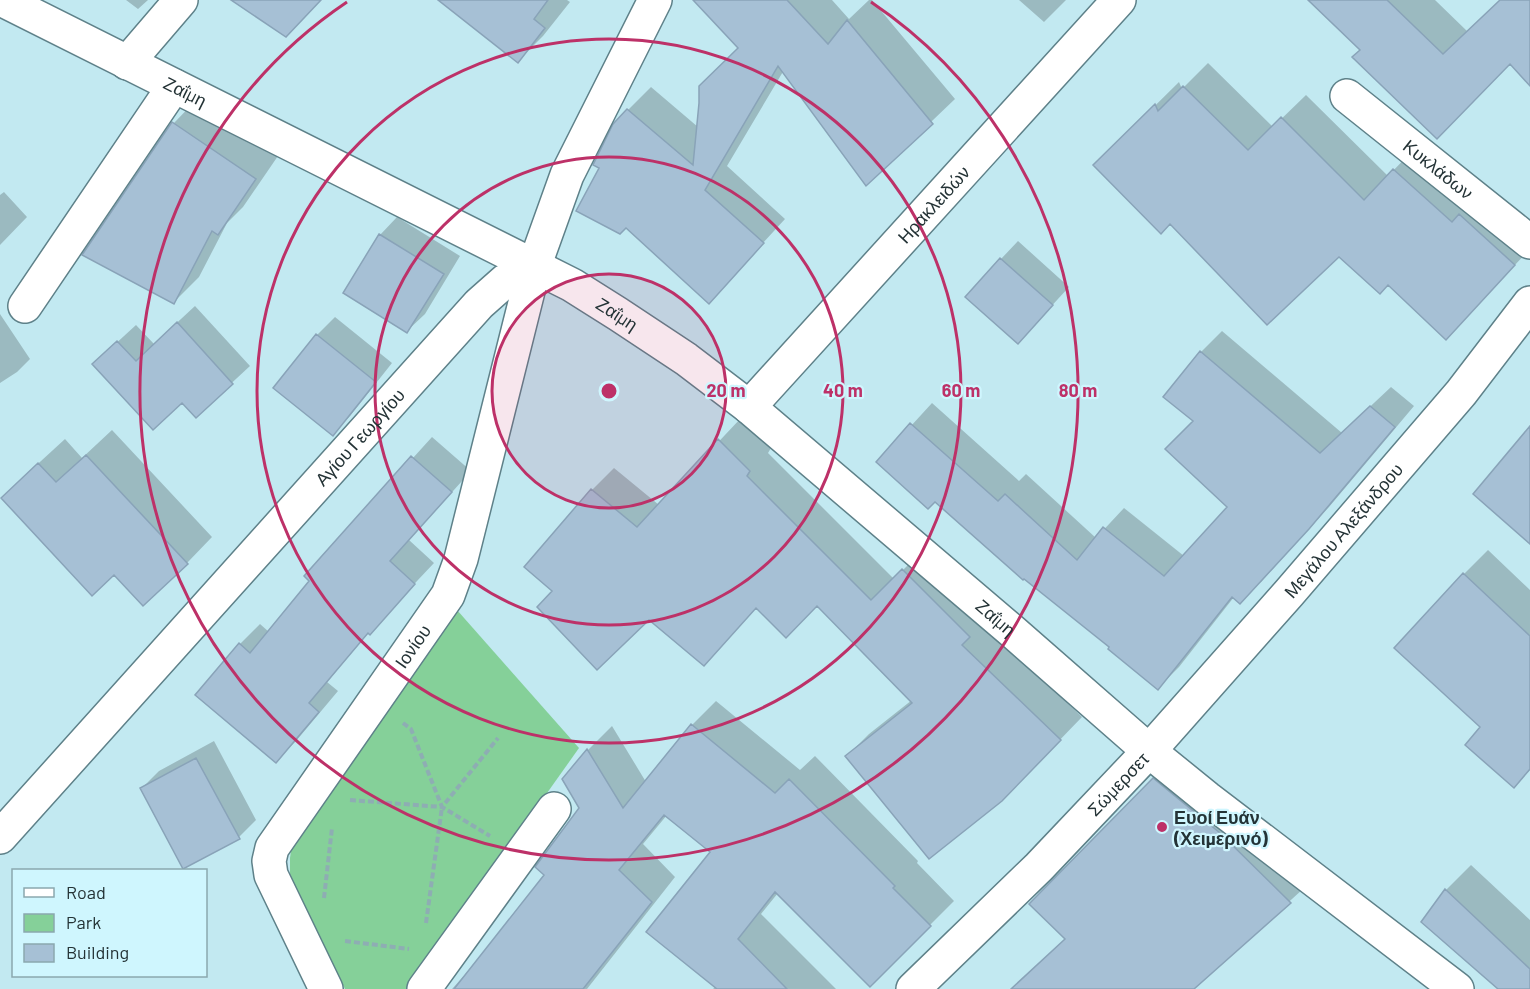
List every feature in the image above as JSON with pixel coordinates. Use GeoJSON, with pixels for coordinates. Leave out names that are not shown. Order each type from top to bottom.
{"type":"FeatureCollection","features":[{"type":"Feature","properties":{"kind":"street","name":"Ζαΐμη"},"geometry":{"type":"LineString","coordinates":[[3,0],[572,285],[618,314],[686,359],[749,407],[1149,751]]}},
{"type":"Feature","properties":{"kind":"street"},"geometry":{"type":"LineString","coordinates":[[127,63],[181,0]]}},
{"type":"Feature","properties":{"kind":"street"},"geometry":{"type":"LineString","coordinates":[[534,267],[567,175],[655,0]]}},
{"type":"Feature","properties":{"kind":"street","name":"Ηρακλειδών"},"geometry":{"type":"LineString","coordinates":[[749,407],[1119,0]]}},
{"type":"Feature","properties":{"kind":"street"},"geometry":{"type":"LineString","coordinates":[[25,306],[174,86]]}},
{"type":"Feature","properties":{"kind":"street","name":"Κυκλάδων"},"geometry":{"type":"LineString","coordinates":[[1347,96],[1530,242]]}},
{"type":"Feature","properties":{"kind":"street","name":"Ιονίου"},"geometry":{"type":"LineString","coordinates":[[326,989],[312,941],[271,876],[269,861],[272,848],[448,596],[467,537],[534,267]]}},
{"type":"Feature","properties":{"kind":"street","name":"Αγίου Γεωργίου"},"geometry":{"type":"LineString","coordinates":[[0,837],[479,304],[505,281],[534,267]]}},
{"type":"Feature","properties":{"kind":"street","name":"Μεγάλου Αλεξάνδρου"},"geometry":{"type":"LineString","coordinates":[[1149,751],[1461,393],[1529,305]]}},
{"type":"Feature","properties":{"kind":"street","name":"Σώμερσετ"},"geometry":{"type":"LineString","coordinates":[[913,989],[1039,867],[1149,751],[1457,989]]}},
{"type":"Feature","properties":{"kind":"street"},"geometry":{"type":"LineString","coordinates":[[428,969],[521,854],[554,809]]}},
{"type":"Feature","properties":{"kind":"path"},"geometry":{"type":"LineString","coordinates":[[333,822],[312,941],[428,969],[441,807],[411,729],[374,701]]}},
{"type":"Feature","properties":{"kind":"path"},"geometry":{"type":"LineString","coordinates":[[441,807],[498,738]]}},
{"type":"Feature","properties":{"kind":"path"},"geometry":{"type":"LineString","coordinates":[[348,800],[441,807],[521,854]]}},
{"type":"Feature","properties":{"kind":"green space"},"geometry":{"type":"Polygon","coordinates":[[[457,610],[579,748],[408,989],[345,989],[290,879],[293,837],[457,610]]]}},
{"type":"Feature","properties":{"kind":"building"},"geometry":{"type":"Polygon","coordinates":[[[231,0],[321,0],[286,37],[231,0]]]}},
{"type":"Feature","properties":{"kind":"building"},"geometry":{"type":"Polygon","coordinates":[[[438,0],[548,0],[534,19],[545,28],[518,63],[438,0]]]}},
{"type":"Feature","properties":{"kind":"building"},"geometry":{"type":"Polygon","coordinates":[[[693,0],[787,0],[828,44],[847,20],[933,124],[866,186],[778,66],[705,190],[764,243],[709,304],[626,228],[620,234],[576,211],[599,168],[593,165],[613,124],[627,109],[693,165],[699,86],[738,48],[693,0]]]}},
{"type":"Feature","properties":{"kind":"building"},"geometry":{"type":"Polygon","coordinates":[[[1308,0],[1387,0],[1443,54],[1500,0],[1530,0],[1530,86],[1510,64],[1437,139],[1352,57],[1360,50],[1308,0]]]}},
{"type":"Feature","properties":{"kind":"building"},"geometry":{"type":"Polygon","coordinates":[[[1183,86],[1248,150],[1281,117],[1364,200],[1393,169],[1452,222],[1459,214],[1515,265],[1446,340],[1388,285],[1380,294],[1339,257],[1267,325],[1170,224],[1161,234],[1093,165],[1155,104],[1158,111],[1183,86]]]}},
{"type":"Feature","properties":{"kind":"building"},"geometry":{"type":"Polygon","coordinates":[[[172,122],[256,179],[218,235],[212,231],[174,304],[82,255],[172,122]]]}},
{"type":"Feature","properties":{"kind":"building"},"geometry":{"type":"Polygon","coordinates":[[[379,234],[444,274],[407,333],[343,293],[379,234]]]}},
{"type":"Feature","properties":{"kind":"building"},"geometry":{"type":"Polygon","coordinates":[[[1000,258],[1053,305],[1018,344],[965,297],[1000,258]]]}},
{"type":"Feature","properties":{"kind":"building"},"geometry":{"type":"Polygon","coordinates":[[[177,322],[233,384],[196,418],[182,403],[153,430],[92,364],[117,341],[136,361],[177,322]]]}},
{"type":"Feature","properties":{"kind":"building"},"geometry":{"type":"Polygon","coordinates":[[[316,334],[376,382],[333,436],[273,388],[316,334]]]}},
{"type":"Feature","properties":{"kind":"building"},"geometry":{"type":"Polygon","coordinates":[[[1200,351],[1320,453],[1370,406],[1395,427],[1309,529],[1240,604],[1232,597],[1158,690],[1108,649],[1109,647],[1023,580],[935,502],[928,509],[876,462],[910,423],[998,501],[1005,494],[1077,560],[1103,527],[1164,576],[1227,507],[1165,449],[1193,421],[1163,397],[1200,351]]]}},
{"type":"Feature","properties":{"kind":"building"},"geometry":{"type":"Polygon","coordinates":[[[1530,426],[1530,544],[1473,494],[1530,426]]]}},
{"type":"Feature","properties":{"kind":"building"},"geometry":{"type":"Polygon","coordinates":[[[718,439],[750,471],[747,476],[871,600],[902,569],[970,637],[962,645],[1061,740],[1002,801],[929,859],[845,756],[912,703],[817,606],[786,638],[756,608],[704,666],[649,620],[597,670],[537,607],[552,591],[524,567],[591,489],[637,527],[718,439]]]}},
{"type":"Feature","properties":{"kind":"building"},"geometry":{"type":"Polygon","coordinates":[[[86,455],[188,564],[143,606],[114,575],[92,596],[1,498],[38,463],[56,482],[86,455]]]}},
{"type":"Feature","properties":{"kind":"building"},"geometry":{"type":"Polygon","coordinates":[[[411,456],[452,492],[390,561],[415,584],[370,635],[368,633],[309,703],[319,712],[276,763],[195,695],[239,643],[250,653],[309,581],[304,576],[411,456]]]}},
{"type":"Feature","properties":{"kind":"building"},"geometry":{"type":"Polygon","coordinates":[[[1463,573],[1530,636],[1530,769],[1514,788],[1465,745],[1480,727],[1394,648],[1463,573]]]}},
{"type":"Feature","properties":{"kind":"building"},"geometry":{"type":"Polygon","coordinates":[[[691,724],[775,793],[789,779],[895,886],[893,888],[931,926],[870,987],[775,892],[738,939],[787,989],[717,989],[646,932],[710,852],[664,815],[619,870],[652,902],[583,989],[454,989],[544,875],[535,867],[579,808],[562,779],[587,749],[623,808],[691,724]]]}},
{"type":"Feature","properties":{"kind":"building"},"geometry":{"type":"Polygon","coordinates":[[[196,758],[240,839],[183,869],[140,788],[196,758]]]}},
{"type":"Feature","properties":{"kind":"building"},"geometry":{"type":"Polygon","coordinates":[[[1153,778],[1220,833],[1291,903],[1194,989],[1011,989],[1065,939],[1029,904],[1153,778]]]}},
{"type":"Feature","properties":{"kind":"building"},"geometry":{"type":"Polygon","coordinates":[[[1445,889],[1530,969],[1530,989],[1498,989],[1421,922],[1445,889]]]}},
{"type":"Feature","properties":{"kind":"place","name":"Ευοί Ευάν (Χειμερινό)"},"geometry":{"type":"Point","coordinates":[1162,827]}}]}
